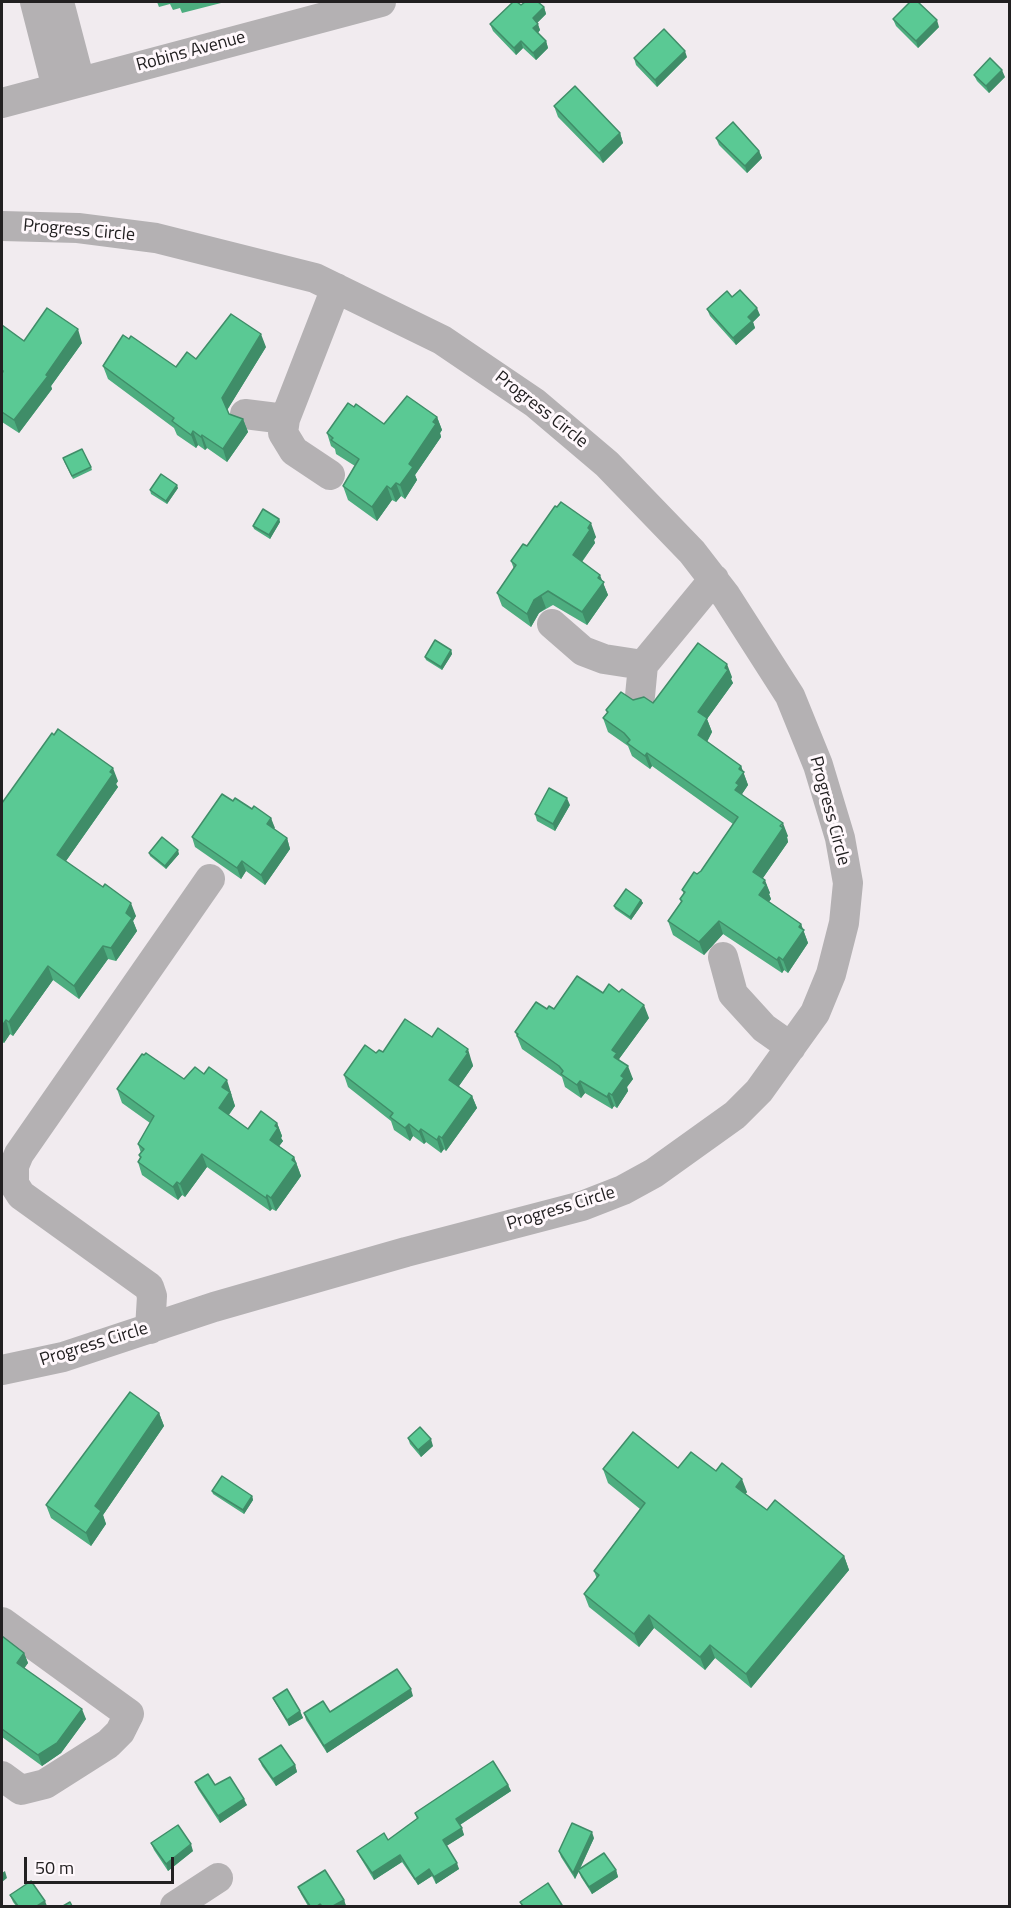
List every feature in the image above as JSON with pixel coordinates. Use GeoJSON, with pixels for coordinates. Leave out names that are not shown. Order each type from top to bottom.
{"type":"FeatureCollection","features":[{"type":"Feature","properties":{"kind":"street"},"geometry":{"type":"LineString","coordinates":[[35,2],[69,85]]}},
{"type":"Feature","properties":{"kind":"street"},"geometry":{"type":"LineString","coordinates":[[58,2],[69,85]]}},
{"type":"Feature","properties":{"kind":"street","name":"Robins Avenue"},"geometry":{"type":"LineString","coordinates":[[2,103],[381,2]]}},
{"type":"Feature","properties":{"kind":"street","name":"Progress Circle"},"geometry":{"type":"LineString","coordinates":[[2,226],[78,228],[156,238],[315,278],[442,340],[535,403],[608,464],[692,552],[714,579],[790,696],[818,765],[840,838],[848,883],[844,923],[831,974],[815,1013],[759,1091],[735,1115],[654,1173],[623,1190],[582,1206],[406,1252],[214,1307],[63,1357],[2,1370]]}},
{"type":"Feature","properties":{"kind":"street"},"geometry":{"type":"LineString","coordinates":[[330,475],[294,451],[283,433],[285,419],[336,288]]}},
{"type":"Feature","properties":{"kind":"street"},"geometry":{"type":"LineString","coordinates":[[245,414],[285,419]]}},
{"type":"Feature","properties":{"kind":"street"},"geometry":{"type":"LineString","coordinates":[[640,696],[643,665],[714,579]]}},
{"type":"Feature","properties":{"kind":"street"},"geometry":{"type":"LineString","coordinates":[[552,624],[583,651],[604,659],[643,665]]}},
{"type":"Feature","properties":{"kind":"street"},"geometry":{"type":"LineString","coordinates":[[150,1329],[152,1296],[149,1287],[21,1195],[14,1184],[14,1166],[19,1154],[210,879]]}},
{"type":"Feature","properties":{"kind":"street"},"geometry":{"type":"LineString","coordinates":[[723,957],[733,994],[764,1028],[791,1047]]}},
{"type":"Feature","properties":{"kind":"street"},"geometry":{"type":"LineString","coordinates":[[2,1622],[129,1714],[120,1732],[108,1743],[45,1784],[21,1790],[2,1776]]}},
{"type":"Feature","properties":{"kind":"street"},"geometry":{"type":"LineString","coordinates":[[175,1906],[218,1878]]}},
{"type":"Feature","properties":{"kind":"building"},"geometry":{"type":"Polygon","coordinates":[[[513,2],[521,5],[525,2],[538,2],[544,7],[533,18],[538,24],[533,28],[546,41],[533,53],[521,41],[514,48],[490,24],[513,2]]]}},
{"type":"Feature","properties":{"kind":"building"},"geometry":{"type":"Polygon","coordinates":[[[910,2],[918,2],[937,20],[916,41],[893,19],[910,2]]]}},
{"type":"Feature","properties":{"kind":"building"},"geometry":{"type":"Polygon","coordinates":[[[664,29],[685,51],[655,80],[634,58],[664,29]]]}},
{"type":"Feature","properties":{"kind":"building"},"geometry":{"type":"Polygon","coordinates":[[[990,58],[1002,70],[986,86],[974,75],[990,58]]]}},
{"type":"Feature","properties":{"kind":"building"},"geometry":{"type":"Polygon","coordinates":[[[575,86],[620,133],[599,153],[554,106],[575,86]]]}},
{"type":"Feature","properties":{"kind":"building"},"geometry":{"type":"Polygon","coordinates":[[[733,122],[759,151],[745,166],[716,138],[733,122]]]}},
{"type":"Feature","properties":{"kind":"building"},"geometry":{"type":"Polygon","coordinates":[[[740,290],[757,308],[748,317],[752,321],[733,338],[707,309],[727,291],[732,297],[740,290]]]}},
{"type":"Feature","properties":{"kind":"building"},"geometry":{"type":"Polygon","coordinates":[[[47,308],[78,329],[46,375],[48,376],[14,420],[2,412],[2,325],[24,341],[47,308]]]}},
{"type":"Feature","properties":{"kind":"building"},"geometry":{"type":"Polygon","coordinates":[[[231,314],[261,334],[222,398],[229,414],[243,419],[223,449],[193,431],[191,435],[172,421],[174,418],[103,366],[123,335],[129,339],[131,336],[176,367],[187,352],[196,359],[231,314]]]}},
{"type":"Feature","properties":{"kind":"building"},"geometry":{"type":"Polygon","coordinates":[[[407,396],[437,417],[433,422],[436,424],[409,464],[413,467],[400,485],[396,483],[391,489],[387,486],[372,507],[343,486],[359,459],[331,440],[333,438],[327,433],[348,403],[354,407],[356,404],[384,424],[407,396]]]}},
{"type":"Feature","properties":{"kind":"building"},"geometry":{"type":"Polygon","coordinates":[[[82,449],[91,467],[72,476],[63,458],[82,449]]]}},
{"type":"Feature","properties":{"kind":"building"},"geometry":{"type":"Polygon","coordinates":[[[161,474],[177,485],[166,501],[150,490],[161,474]]]}},
{"type":"Feature","properties":{"kind":"building"},"geometry":{"type":"Polygon","coordinates":[[[561,502],[591,523],[588,528],[590,530],[573,555],[600,575],[598,578],[604,582],[582,612],[548,591],[534,600],[527,614],[497,593],[516,565],[511,561],[523,544],[527,546],[555,506],[557,507],[561,502]]]}},
{"type":"Feature","properties":{"kind":"building"},"geometry":{"type":"Polygon","coordinates":[[[263,509],[279,519],[269,535],[253,526],[263,509]]]}},
{"type":"Feature","properties":{"kind":"building"},"geometry":{"type":"Polygon","coordinates":[[[435,640],[451,650],[441,667],[425,657],[435,640]]]}},
{"type":"Feature","properties":{"kind":"building"},"geometry":{"type":"Polygon","coordinates":[[[698,643],[727,664],[725,668],[728,670],[698,712],[707,718],[698,735],[741,766],[739,769],[744,772],[736,783],[739,785],[735,790],[783,823],[780,826],[783,828],[753,872],[765,880],[763,883],[766,885],[759,895],[801,924],[799,927],[804,930],[783,960],[779,957],[777,960],[719,921],[699,942],[668,921],[682,901],[680,899],[685,892],[682,890],[694,872],[697,874],[701,871],[738,817],[647,753],[645,756],[627,743],[630,740],[624,733],[603,718],[608,712],[606,710],[621,692],[633,700],[644,697],[653,703],[698,643]]]}},
{"type":"Feature","properties":{"kind":"building"},"geometry":{"type":"Polygon","coordinates":[[[58,729],[113,768],[110,772],[113,774],[57,855],[103,887],[105,884],[131,903],[126,913],[132,918],[111,948],[103,946],[74,986],[48,966],[9,1022],[6,1020],[2,1026],[2,803],[52,733],[54,735],[58,729]]]}},
{"type":"Feature","properties":{"kind":"building"},"geometry":{"type":"Polygon","coordinates":[[[549,788],[567,798],[553,824],[535,814],[549,788]]]}},
{"type":"Feature","properties":{"kind":"building"},"geometry":{"type":"Polygon","coordinates":[[[222,794],[233,801],[235,798],[252,809],[254,806],[271,818],[267,824],[287,838],[261,875],[242,861],[237,868],[192,837],[222,794]]]}},
{"type":"Feature","properties":{"kind":"building"},"geometry":{"type":"Polygon","coordinates":[[[162,837],[178,850],[165,866],[149,853],[162,837]]]}},
{"type":"Feature","properties":{"kind":"building"},"geometry":{"type":"Polygon","coordinates":[[[626,889],[641,900],[630,917],[614,906],[626,889]]]}},
{"type":"Feature","properties":{"kind":"building"},"geometry":{"type":"Polygon","coordinates":[[[577,976],[603,993],[609,984],[619,992],[622,989],[644,1005],[612,1050],[617,1053],[614,1057],[628,1066],[621,1076],[624,1078],[612,1095],[609,1093],[607,1097],[580,1081],[577,1085],[561,1074],[563,1071],[559,1066],[517,1036],[515,1032],[536,1002],[547,1009],[549,1006],[554,1009],[577,976]]]}},
{"type":"Feature","properties":{"kind":"building"},"geometry":{"type":"Polygon","coordinates":[[[405,1019],[432,1037],[438,1028],[468,1049],[466,1052],[468,1053],[449,1080],[472,1096],[442,1138],[439,1136],[437,1140],[421,1129],[419,1132],[409,1124],[405,1128],[390,1117],[393,1113],[344,1075],[365,1045],[376,1053],[379,1050],[383,1052],[405,1019]]]}},
{"type":"Feature","properties":{"kind":"building"},"geometry":{"type":"Polygon","coordinates":[[[146,1053],[184,1079],[195,1067],[204,1074],[209,1067],[227,1080],[222,1087],[230,1092],[219,1108],[248,1129],[261,1111],[277,1123],[275,1126],[278,1128],[270,1140],[294,1157],[292,1160],[296,1163],[271,1198],[267,1195],[266,1198],[202,1154],[180,1184],[177,1182],[173,1187],[138,1162],[141,1157],[139,1155],[144,1149],[138,1144],[154,1116],[117,1089],[142,1054],[146,1053]]]}},
{"type":"Feature","properties":{"kind":"building"},"geometry":{"type":"Polygon","coordinates":[[[130,1392],[159,1413],[95,1506],[101,1511],[86,1533],[46,1505],[130,1392]]]}},
{"type":"Feature","properties":{"kind":"building"},"geometry":{"type":"Polygon","coordinates":[[[420,1427],[431,1439],[418,1450],[408,1438],[420,1427]]]}},
{"type":"Feature","properties":{"kind":"building"},"geometry":{"type":"Polygon","coordinates":[[[633,1432],[678,1468],[691,1452],[716,1471],[722,1463],[742,1479],[736,1487],[767,1510],[775,1500],[844,1556],[746,1674],[710,1645],[700,1657],[649,1615],[634,1634],[584,1594],[599,1575],[594,1571],[645,1503],[603,1469],[633,1432]]]}},
{"type":"Feature","properties":{"kind":"building"},"geometry":{"type":"Polygon","coordinates":[[[222,1476],[252,1496],[243,1510],[212,1491],[222,1476]]]}},
{"type":"Feature","properties":{"kind":"building"},"geometry":{"type":"Polygon","coordinates":[[[2,1636],[24,1653],[17,1663],[82,1709],[57,1743],[38,1755],[2,1729],[2,1636]]]}},
{"type":"Feature","properties":{"kind":"building"},"geometry":{"type":"Polygon","coordinates":[[[397,1669],[411,1689],[324,1746],[304,1713],[323,1701],[330,1712],[397,1669]]]}},
{"type":"Feature","properties":{"kind":"building"},"geometry":{"type":"Polygon","coordinates":[[[287,1689],[300,1711],[287,1720],[273,1698],[287,1689]]]}},
{"type":"Feature","properties":{"kind":"building"},"geometry":{"type":"Polygon","coordinates":[[[281,1745],[295,1765],[273,1779],[259,1759],[281,1745]]]}},
{"type":"Feature","properties":{"kind":"building"},"geometry":{"type":"Polygon","coordinates":[[[493,1761],[508,1785],[456,1819],[462,1828],[443,1840],[457,1863],[434,1877],[429,1869],[415,1879],[400,1855],[372,1873],[357,1851],[384,1833],[388,1840],[418,1818],[415,1813],[493,1761]]]}},
{"type":"Feature","properties":{"kind":"building"},"geometry":{"type":"Polygon","coordinates":[[[208,1774],[215,1785],[230,1777],[244,1799],[218,1816],[195,1782],[208,1774]]]}},
{"type":"Feature","properties":{"kind":"building"},"geometry":{"type":"Polygon","coordinates":[[[572,1823],[592,1832],[573,1873],[559,1851],[572,1823]]]}},
{"type":"Feature","properties":{"kind":"building"},"geometry":{"type":"Polygon","coordinates":[[[178,1825],[191,1844],[166,1864],[151,1843],[178,1825]]]}},
{"type":"Feature","properties":{"kind":"building"},"geometry":{"type":"Polygon","coordinates":[[[604,1853],[616,1870],[589,1887],[578,1870],[604,1853]]]}},
{"type":"Feature","properties":{"kind":"building"},"geometry":{"type":"Polygon","coordinates":[[[325,1870],[344,1900],[333,1906],[320,1904],[310,1906],[298,1887],[325,1870]]]}},
{"type":"Feature","properties":{"kind":"building"},"geometry":{"type":"Polygon","coordinates":[[[31,1881],[45,1901],[37,1906],[18,1906],[10,1895],[31,1881]]]}},
{"type":"Feature","properties":{"kind":"building"},"geometry":{"type":"Polygon","coordinates":[[[548,1883],[562,1905],[523,1906],[520,1902],[548,1883]]]}}]}
